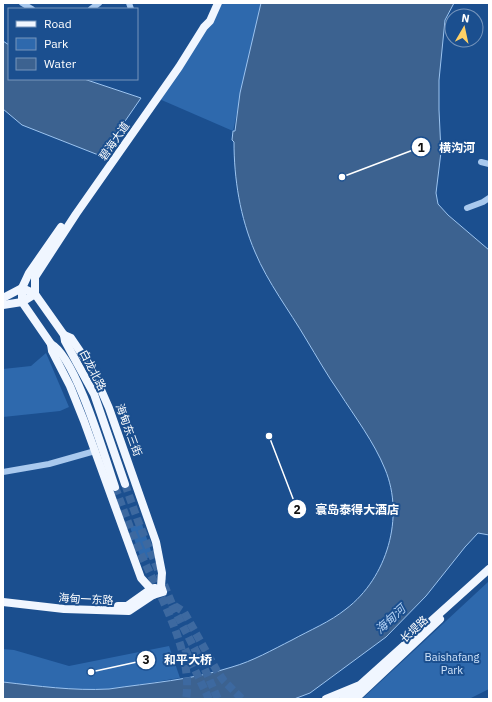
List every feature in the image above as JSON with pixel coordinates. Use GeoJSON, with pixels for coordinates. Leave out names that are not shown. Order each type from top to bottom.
{"type":"FeatureCollection","features":[{"type":"Feature","properties":{"kind":"main road","name":"碧海大道"},"geometry":{"type":"LineString","coordinates":[[22,288],[29,273],[184,54],[213,3]]}},
{"type":"Feature","properties":{"kind":"main road","name":"碧海大道"},"geometry":{"type":"LineString","coordinates":[[36,294],[35,277],[76,214],[182,63],[204,27],[210,21],[218,3]]}},
{"type":"Feature","properties":{"kind":"main road"},"geometry":{"type":"LineString","coordinates":[[22,288],[36,294]]}},
{"type":"Feature","properties":{"kind":"main road"},"geometry":{"type":"LineString","coordinates":[[3,298],[22,288]]}},
{"type":"Feature","properties":{"kind":"main road"},"geometry":{"type":"LineString","coordinates":[[22,288],[22,302],[51,344],[52,351],[78,405],[141,578],[152,592]]}},
{"type":"Feature","properties":{"kind":"main road"},"geometry":{"type":"LineString","coordinates":[[3,305],[22,302],[36,294]]}},
{"type":"Feature","properties":{"kind":"main road","name":"海甸东三街"},"geometry":{"type":"LineString","coordinates":[[36,294],[64,335],[71,338],[92,369],[105,398],[156,542],[162,573],[162,589]]}},
{"type":"Feature","properties":{"kind":"main road","name":"白龙北路"},"geometry":{"type":"LineString","coordinates":[[64,335],[65,341],[86,378],[95,399],[124,484]]}},
{"type":"Feature","properties":{"kind":"main road","name":"白龙北路"},"geometry":{"type":"LineString","coordinates":[[51,344],[57,347],[81,393],[115,487]]}},
{"type":"Feature","properties":{"kind":"main road"},"geometry":{"type":"LineString","coordinates":[[343,699],[350,695],[489,570]]}},
{"type":"Feature","properties":{"kind":"main road","name":"长堤路"},"geometry":{"type":"LineString","coordinates":[[355,699],[489,575]]}},
{"type":"Feature","properties":{"kind":"main road","name":"海甸一东路"},"geometry":{"type":"LineString","coordinates":[[3,598],[64,605],[127,606],[152,592],[162,589]]}},
{"type":"Feature","properties":{"kind":"main road","name":"海甸一东路"},"geometry":{"type":"LineString","coordinates":[[3,602],[64,609],[130,611],[152,592]]}},
{"type":"Feature","properties":{"kind":"main road"},"geometry":{"type":"LineString","coordinates":[[326,699],[360,685]]}},
{"type":"Feature","properties":{"kind":"street"},"geometry":{"type":"LineString","coordinates":[[481,162],[489,164]]}},
{"type":"Feature","properties":{"kind":"street"},"geometry":{"type":"LineString","coordinates":[[467,208],[484,202],[489,198]]}},
{"type":"Feature","properties":{"kind":"street"},"geometry":{"type":"LineString","coordinates":[[3,472],[49,464],[95,451]]}},
{"type":"Feature","properties":{"kind":"green space"},"geometry":{"type":"Polygon","coordinates":[[[217,3],[261,3],[233,131],[157,98],[217,3]]]}},
{"type":"Feature","properties":{"kind":"green space"},"geometry":{"type":"Polygon","coordinates":[[[46,353],[69,407],[60,411],[3,417],[3,369],[31,366],[46,353]]]}},
{"type":"Feature","properties":{"kind":"green space"},"geometry":{"type":"Polygon","coordinates":[[[142,524],[153,557],[141,559],[130,527],[142,524]]]}},
{"type":"Feature","properties":{"kind":"green space","name":"Baishafang Park"},"geometry":{"type":"Polygon","coordinates":[[[488,582],[489,689],[469,699],[362,699],[488,582]]]}},
{"type":"Feature","properties":{"kind":"green space"},"geometry":{"type":"Polygon","coordinates":[[[169,646],[180,678],[127,687],[95,690],[60,689],[3,682],[3,649],[14,650],[69,666],[169,646]]]}},
{"type":"Feature","properties":{"kind":"water","name":"海甸河"},"geometry":{"type":"Polygon","coordinates":[[[261,3],[454,3],[451,8],[444,8],[444,30],[439,80],[441,152],[436,193],[438,204],[448,215],[489,250],[489,535],[478,533],[426,596],[386,637],[310,693],[294,699],[3,699],[3,682],[69,689],[109,689],[186,678],[240,665],[320,626],[340,614],[360,596],[372,581],[382,564],[392,526],[393,507],[391,488],[381,459],[370,439],[326,373],[266,275],[255,252],[245,225],[239,198],[235,170],[234,142],[232,140],[233,131],[235,131],[240,93],[261,3]]]}},
{"type":"Feature","properties":{"kind":"water"},"geometry":{"type":"Polygon","coordinates":[[[3,41],[8,44],[8,80],[87,80],[141,98],[101,156],[22,125],[3,109],[3,41]]]}},
{"type":"Feature","properties":{"kind":"tunnel"},"geometry":{"type":"LineString","coordinates":[[125,484],[138,521],[172,604],[184,612],[217,671],[224,681],[242,699]]}},
{"type":"Feature","properties":{"kind":"tunnel"},"geometry":{"type":"LineString","coordinates":[[115,487],[139,550],[173,623],[180,643],[185,662],[187,681],[186,699]]}},
{"type":"Feature","properties":{"kind":"tunnel"},"geometry":{"type":"LineString","coordinates":[[172,605],[203,665],[218,699]]}},
{"type":"Feature","properties":{"kind":"tunnel"},"geometry":{"type":"LineString","coordinates":[[185,649],[209,699]]}},
{"type":"Feature","properties":{"kind":"place","name":"横沟河"},"geometry":{"type":"Point","coordinates":[342,177]}},
{"type":"Feature","properties":{"kind":"place","name":"寰岛泰得大酒店"},"geometry":{"type":"Point","coordinates":[269,436]}},
{"type":"Feature","properties":{"kind":"place","name":"和平大桥"},"geometry":{"type":"Point","coordinates":[91,672]}}]}
